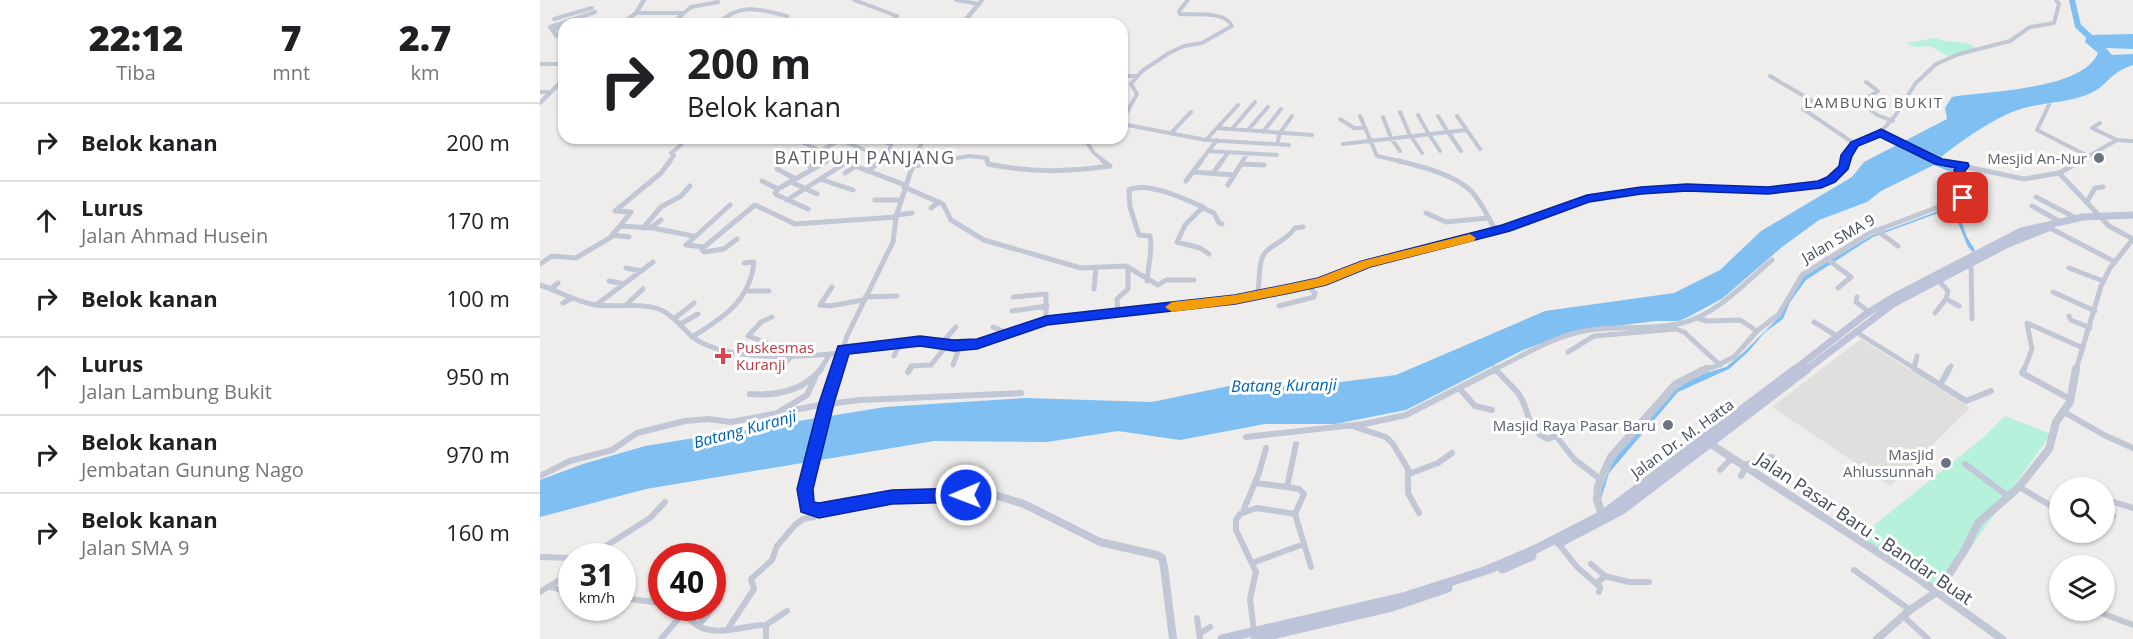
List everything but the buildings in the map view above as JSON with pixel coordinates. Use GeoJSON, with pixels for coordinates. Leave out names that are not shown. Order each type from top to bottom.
{"type":"FeatureCollection","features":[{"type":"Feature","properties":{"kind":"main road","name":"Jalan Dr. M. Hatta"},"geometry":{"type":"LineString","coordinates":[[1533,553],[1602,515],[1688,449],[1756,405],[1856,332],[1869,314],[1939,281],[2012,235],[2076,218],[2133,217]]}},
{"type":"Feature","properties":{"kind":"main road","name":"Jalan Dr. M. Hatta"},"geometry":{"type":"LineString","coordinates":[[1254,636],[1266,638],[1490,573],[1608,519],[1709,443],[1837,336],[1907,289],[2014,241],[2050,228],[2102,218]]}},
{"type":"Feature","properties":{"kind":"main road","name":"Jalan Dr. M. Hatta"},"geometry":{"type":"LineString","coordinates":[[1222,639],[1254,636],[1395,602]]}},
{"type":"Feature","properties":{"kind":"street"},"geometry":{"type":"LineString","coordinates":[[630,18],[636,13],[644,0]]}},
{"type":"Feature","properties":{"kind":"street"},"geometry":{"type":"LineString","coordinates":[[854,0],[897,16],[894,18]]}},
{"type":"Feature","properties":{"kind":"street"},"geometry":{"type":"LineString","coordinates":[[956,0],[980,2]]}},
{"type":"Feature","properties":{"kind":"street"},"geometry":{"type":"LineString","coordinates":[[1128,110],[1137,94],[1131,84],[1137,76],[1175,50],[1202,43],[1232,26],[1230,21],[1223,17],[1180,14],[1179,11],[1188,0]]}},
{"type":"Feature","properties":{"kind":"street"},"geometry":{"type":"LineString","coordinates":[[540,285],[596,305],[651,306],[675,318],[692,337],[709,346],[760,354],[792,356],[830,354],[920,341],[960,346],[987,342],[1027,325],[1046,321],[1257,296],[1309,287],[1358,266],[1496,231],[1580,200],[1632,192],[1695,187],[1768,191],[1821,185],[1831,180],[1844,167],[1846,155],[1855,144],[1881,133],[1893,121],[1921,77],[1936,64],[1963,51],[2010,41],[2017,32],[2027,27],[2054,23],[2055,11],[2059,4],[2056,0]]}},
{"type":"Feature","properties":{"kind":"street"},"geometry":{"type":"LineString","coordinates":[[678,18],[691,7],[718,2]]}},
{"type":"Feature","properties":{"kind":"street"},"geometry":{"type":"LineString","coordinates":[[967,18],[980,2]]}},
{"type":"Feature","properties":{"kind":"street"},"geometry":{"type":"LineString","coordinates":[[723,18],[730,11],[743,6],[788,16]]}},
{"type":"Feature","properties":{"kind":"street"},"geometry":{"type":"LineString","coordinates":[[570,17],[592,8]]}},
{"type":"Feature","properties":{"kind":"street"},"geometry":{"type":"LineString","coordinates":[[562,18],[595,12]]}},
{"type":"Feature","properties":{"kind":"street"},"geometry":{"type":"LineString","coordinates":[[636,13],[682,13]]}},
{"type":"Feature","properties":{"kind":"street"},"geometry":{"type":"LineString","coordinates":[[554,19],[558,18]]}},
{"type":"Feature","properties":{"kind":"street"},"geometry":{"type":"LineString","coordinates":[[553,30],[558,26]]}},
{"type":"Feature","properties":{"kind":"street"},"geometry":{"type":"LineString","coordinates":[[553,30],[558,29]]}},
{"type":"Feature","properties":{"kind":"street"},"geometry":{"type":"LineString","coordinates":[[553,30],[558,31]]}},
{"type":"Feature","properties":{"kind":"street"},"geometry":{"type":"LineString","coordinates":[[553,30],[558,33]]}},
{"type":"Feature","properties":{"kind":"street"},"geometry":{"type":"LineString","coordinates":[[540,64],[558,64]]}},
{"type":"Feature","properties":{"kind":"street"},"geometry":{"type":"LineString","coordinates":[[1128,76],[1137,76]]}},
{"type":"Feature","properties":{"kind":"street"},"geometry":{"type":"LineString","coordinates":[[1770,76],[1829,108],[1861,102],[1878,92],[1866,82]]}},
{"type":"Feature","properties":{"kind":"street"},"geometry":{"type":"LineString","coordinates":[[540,103],[558,84]]}},
{"type":"Feature","properties":{"kind":"street"},"geometry":{"type":"LineString","coordinates":[[540,92],[549,92]]}},
{"type":"Feature","properties":{"kind":"street"},"geometry":{"type":"LineString","coordinates":[[1232,129],[1255,102]]}},
{"type":"Feature","properties":{"kind":"street"},"geometry":{"type":"LineString","coordinates":[[1861,102],[1877,115],[1893,121]]}},
{"type":"Feature","properties":{"kind":"street"},"geometry":{"type":"LineString","coordinates":[[1818,103],[1803,109],[1855,144]]}},
{"type":"Feature","properties":{"kind":"street"},"geometry":{"type":"LineString","coordinates":[[1903,104],[1920,109]]}},
{"type":"Feature","properties":{"kind":"street"},"geometry":{"type":"LineString","coordinates":[[1206,140],[1238,105]]}},
{"type":"Feature","properties":{"kind":"street"},"geometry":{"type":"LineString","coordinates":[[2049,105],[2037,130],[2088,156]]}},
{"type":"Feature","properties":{"kind":"street"},"geometry":{"type":"LineString","coordinates":[[1248,130],[1268,107]]}},
{"type":"Feature","properties":{"kind":"street"},"geometry":{"type":"LineString","coordinates":[[1263,132],[1281,109]]}},
{"type":"Feature","properties":{"kind":"street"},"geometry":{"type":"LineString","coordinates":[[1171,133],[1191,111]]}},
{"type":"Feature","properties":{"kind":"street"},"geometry":{"type":"LineString","coordinates":[[1400,112],[1410,135],[1422,153]]}},
{"type":"Feature","properties":{"kind":"street"},"geometry":{"type":"LineString","coordinates":[[1419,115],[1440,151]]}},
{"type":"Feature","properties":{"kind":"street"},"geometry":{"type":"LineString","coordinates":[[1277,144],[1292,116]]}},
{"type":"Feature","properties":{"kind":"street"},"geometry":{"type":"LineString","coordinates":[[1360,116],[1377,156],[1400,160],[1462,184],[1472,192],[1496,231]]}},
{"type":"Feature","properties":{"kind":"street"},"geometry":{"type":"LineString","coordinates":[[1438,116],[1461,151]]}},
{"type":"Feature","properties":{"kind":"street"},"geometry":{"type":"LineString","coordinates":[[1383,117],[1400,151]]}},
{"type":"Feature","properties":{"kind":"street"},"geometry":{"type":"LineString","coordinates":[[1457,117],[1480,149]]}},
{"type":"Feature","properties":{"kind":"street"},"geometry":{"type":"LineString","coordinates":[[1340,118],[1354,128],[1365,128]]}},
{"type":"Feature","properties":{"kind":"street"},"geometry":{"type":"LineString","coordinates":[[2100,123],[2092,128],[2116,140],[2133,141]]}},
{"type":"Feature","properties":{"kind":"street"},"geometry":{"type":"LineString","coordinates":[[1128,125],[1206,140],[1289,145]]}},
{"type":"Feature","properties":{"kind":"street"},"geometry":{"type":"LineString","coordinates":[[1217,128],[1312,135]]}},
{"type":"Feature","properties":{"kind":"street"},"geometry":{"type":"LineString","coordinates":[[1343,143],[1465,128]]}},
{"type":"Feature","properties":{"kind":"street"},"geometry":{"type":"LineString","coordinates":[[1881,133],[1938,161],[2024,179],[2060,173],[2116,140]]}},
{"type":"Feature","properties":{"kind":"street"},"geometry":{"type":"LineString","coordinates":[[1186,181],[1217,140]]}},
{"type":"Feature","properties":{"kind":"street"},"geometry":{"type":"LineString","coordinates":[[540,264],[552,256],[576,258],[613,236],[631,212],[615,210],[664,171],[674,155],[671,153],[681,144]]}},
{"type":"Feature","properties":{"kind":"street"},"geometry":{"type":"LineString","coordinates":[[805,144],[939,202],[945,207],[951,220],[984,240],[1081,268],[1128,267],[1147,280],[1160,285],[1166,280],[1194,280]]}},
{"type":"Feature","properties":{"kind":"street"},"geometry":{"type":"LineString","coordinates":[[820,151],[833,144]]}},
{"type":"Feature","properties":{"kind":"street"},"geometry":{"type":"LineString","coordinates":[[853,144],[885,158]]}},
{"type":"Feature","properties":{"kind":"street"},"geometry":{"type":"LineString","coordinates":[[867,171],[885,158],[891,144]]}},
{"type":"Feature","properties":{"kind":"street"},"geometry":{"type":"LineString","coordinates":[[921,144],[904,186],[896,216],[893,242],[864,299],[842,351],[826,403],[806,486],[804,495],[807,507],[819,511],[892,497],[998,496],[1024,504],[1100,542],[1150,553],[1163,562],[1173,639]]}},
{"type":"Feature","properties":{"kind":"street"},"geometry":{"type":"LineString","coordinates":[[914,166],[944,158],[977,156],[987,158],[988,164],[1023,171],[1068,172],[1110,166],[1094,153],[1088,144]]}},
{"type":"Feature","properties":{"kind":"street"},"geometry":{"type":"LineString","coordinates":[[1208,151],[1277,155]]}},
{"type":"Feature","properties":{"kind":"street"},"geometry":{"type":"LineString","coordinates":[[1213,173],[1228,153]]}},
{"type":"Feature","properties":{"kind":"street"},"geometry":{"type":"LineString","coordinates":[[1228,185],[1249,154]]}},
{"type":"Feature","properties":{"kind":"street"},"geometry":{"type":"LineString","coordinates":[[1248,164],[1249,154]]}},
{"type":"Feature","properties":{"kind":"street"},"geometry":{"type":"LineString","coordinates":[[786,156],[815,168]]}},
{"type":"Feature","properties":{"kind":"street"},"geometry":{"type":"LineString","coordinates":[[808,209],[775,194],[778,189],[833,157]]}},
{"type":"Feature","properties":{"kind":"street"},"geometry":{"type":"LineString","coordinates":[[786,200],[847,162]]}},
{"type":"Feature","properties":{"kind":"street"},"geometry":{"type":"LineString","coordinates":[[1241,164],[1264,165]]}},
{"type":"Feature","properties":{"kind":"street"},"geometry":{"type":"LineString","coordinates":[[845,173],[856,166]]}},
{"type":"Feature","properties":{"kind":"street","name":"Jalan SMA 9"},"geometry":{"type":"LineString","coordinates":[[1602,515],[1595,501],[1600,479],[1611,457],[1670,390],[1698,371],[1720,365],[1734,357],[1757,331],[1779,314],[1798,279],[1858,240],[1954,202],[1962,202],[1965,187],[1960,170],[1964,166]]}},
{"type":"Feature","properties":{"kind":"street"},"geometry":{"type":"LineString","coordinates":[[777,169],[817,194]]}},
{"type":"Feature","properties":{"kind":"street"},"geometry":{"type":"LineString","coordinates":[[1192,172],[1233,175]]}},
{"type":"Feature","properties":{"kind":"street"},"geometry":{"type":"LineString","coordinates":[[1877,639],[1907,613],[1938,591],[1966,548],[1978,523],[2019,487],[2049,449],[2056,422],[2070,399],[2103,281],[2133,239],[2115,231],[2060,173]]}},
{"type":"Feature","properties":{"kind":"street"},"geometry":{"type":"LineString","coordinates":[[820,179],[853,190]]}},
{"type":"Feature","properties":{"kind":"street"},"geometry":{"type":"LineString","coordinates":[[762,181],[778,189]]}},
{"type":"Feature","properties":{"kind":"street"},"geometry":{"type":"LineString","coordinates":[[643,228],[662,206],[681,196],[690,186]]}},
{"type":"Feature","properties":{"kind":"street"},"geometry":{"type":"LineString","coordinates":[[1147,280],[1148,262],[1153,248],[1150,236],[1139,235],[1127,198],[1129,190],[1137,186],[1179,196],[1214,213],[1218,223],[1222,224]]}},
{"type":"Feature","properties":{"kind":"street"},"geometry":{"type":"LineString","coordinates":[[2088,200],[2095,188],[2103,187]]}},
{"type":"Feature","properties":{"kind":"street"},"geometry":{"type":"LineString","coordinates":[[2036,197],[2076,218]]}},
{"type":"Feature","properties":{"kind":"street"},"geometry":{"type":"LineString","coordinates":[[875,200],[900,200]]}},
{"type":"Feature","properties":{"kind":"street"},"geometry":{"type":"LineString","coordinates":[[931,208],[939,202]]}},
{"type":"Feature","properties":{"kind":"street"},"geometry":{"type":"LineString","coordinates":[[730,205],[693,236],[686,245],[704,248],[755,205],[795,224],[912,213]]}},
{"type":"Feature","properties":{"kind":"street"},"geometry":{"type":"LineString","coordinates":[[2032,206],[2059,221]]}},
{"type":"Feature","properties":{"kind":"street"},"geometry":{"type":"LineString","coordinates":[[1203,208],[1185,225],[1177,242],[1200,248],[1209,254]]}},
{"type":"Feature","properties":{"kind":"street"},"geometry":{"type":"LineString","coordinates":[[1426,213],[1446,222],[1488,218]]}},
{"type":"Feature","properties":{"kind":"street"},"geometry":{"type":"LineString","coordinates":[[650,228],[661,220]]}},
{"type":"Feature","properties":{"kind":"street"},"geometry":{"type":"LineString","coordinates":[[620,226],[650,228],[693,236]]}},
{"type":"Feature","properties":{"kind":"street"},"geometry":{"type":"LineString","coordinates":[[1257,296],[1262,280],[1260,264],[1266,251],[1287,240],[1295,228],[1304,227]]}},
{"type":"Feature","properties":{"kind":"street"},"geometry":{"type":"LineString","coordinates":[[2050,228],[2115,262]]}},
{"type":"Feature","properties":{"kind":"street"},"geometry":{"type":"LineString","coordinates":[[1840,229],[1858,240]]}},
{"type":"Feature","properties":{"kind":"street"},"geometry":{"type":"LineString","coordinates":[[1880,233],[1898,246]]}},
{"type":"Feature","properties":{"kind":"street"},"geometry":{"type":"LineString","coordinates":[[613,236],[629,237]]}},
{"type":"Feature","properties":{"kind":"street"},"geometry":{"type":"LineString","coordinates":[[704,248],[703,252],[722,250],[737,238]]}},
{"type":"Feature","properties":{"kind":"street"},"geometry":{"type":"LineString","coordinates":[[1107,266],[1110,260]]}},
{"type":"Feature","properties":{"kind":"street"},"geometry":{"type":"LineString","coordinates":[[1246,437],[1350,426],[1406,415],[1494,368],[1559,337],[1590,330],[1682,323],[1697,318],[1743,286],[1772,260]]}},
{"type":"Feature","properties":{"kind":"street"},"geometry":{"type":"LineString","coordinates":[[1830,260],[1851,278],[1838,288]]}},
{"type":"Feature","properties":{"kind":"street"},"geometry":{"type":"LineString","coordinates":[[596,305],[653,262]]}},
{"type":"Feature","properties":{"kind":"street"},"geometry":{"type":"LineString","coordinates":[[692,337],[737,305],[748,291],[754,276],[754,262],[744,263]]}},
{"type":"Feature","properties":{"kind":"street"},"geometry":{"type":"LineString","coordinates":[[1967,263],[1972,320]]}},
{"type":"Feature","properties":{"kind":"street"},"geometry":{"type":"LineString","coordinates":[[626,267],[641,271]]}},
{"type":"Feature","properties":{"kind":"street"},"geometry":{"type":"LineString","coordinates":[[1094,289],[1096,267]]}},
{"type":"Feature","properties":{"kind":"street"},"geometry":{"type":"LineString","coordinates":[[1118,313],[1117,299],[1128,289],[1128,267]]}},
{"type":"Feature","properties":{"kind":"street"},"geometry":{"type":"LineString","coordinates":[[2069,268],[2103,281]]}},
{"type":"Feature","properties":{"kind":"street"},"geometry":{"type":"LineString","coordinates":[[609,281],[624,284]]}},
{"type":"Feature","properties":{"kind":"street"},"geometry":{"type":"LineString","coordinates":[[1935,313],[1946,299],[1948,290],[1939,281]]}},
{"type":"Feature","properties":{"kind":"street"},"geometry":{"type":"LineString","coordinates":[[552,288],[558,283]]}},
{"type":"Feature","properties":{"kind":"street"},"geometry":{"type":"LineString","coordinates":[[832,287],[820,305],[830,306],[864,299],[897,296]]}},
{"type":"Feature","properties":{"kind":"street"},"geometry":{"type":"LineString","coordinates":[[1279,306],[1311,298],[1315,294],[1309,287]]}},
{"type":"Feature","properties":{"kind":"street"},"geometry":{"type":"LineString","coordinates":[[627,304],[643,289]]}},
{"type":"Feature","properties":{"kind":"street"},"geometry":{"type":"LineString","coordinates":[[748,291],[769,291]]}},
{"type":"Feature","properties":{"kind":"street"},"geometry":{"type":"LineString","coordinates":[[2053,292],[2095,311]]}},
{"type":"Feature","properties":{"kind":"street"},"geometry":{"type":"LineString","coordinates":[[1013,297],[1046,294],[1048,296],[1046,321]]}},
{"type":"Feature","properties":{"kind":"street"},"geometry":{"type":"LineString","coordinates":[[1857,297],[1855,301],[1869,314]]}},
{"type":"Feature","properties":{"kind":"street"},"geometry":{"type":"LineString","coordinates":[[563,303],[572,298]]}},
{"type":"Feature","properties":{"kind":"street"},"geometry":{"type":"LineString","coordinates":[[1946,299],[1959,306]]}},
{"type":"Feature","properties":{"kind":"street"},"geometry":{"type":"LineString","coordinates":[[675,318],[694,303]]}},
{"type":"Feature","properties":{"kind":"street"},"geometry":{"type":"LineString","coordinates":[[1012,310],[1047,306]]}},
{"type":"Feature","properties":{"kind":"street"},"geometry":{"type":"LineString","coordinates":[[680,324],[698,314]]}},
{"type":"Feature","properties":{"kind":"street"},"geometry":{"type":"LineString","coordinates":[[2069,316],[2071,320],[2090,328]]}},
{"type":"Feature","properties":{"kind":"street"},"geometry":{"type":"LineString","coordinates":[[760,354],[767,343],[748,336],[761,322],[772,317]]}},
{"type":"Feature","properties":{"kind":"street"},"geometry":{"type":"LineString","coordinates":[[1697,318],[1718,322],[1740,320],[1757,331]]}},
{"type":"Feature","properties":{"kind":"street"},"geometry":{"type":"LineString","coordinates":[[1814,321],[1837,336]]}},
{"type":"Feature","properties":{"kind":"street"},"geometry":{"type":"LineString","coordinates":[[2070,399],[2022,374],[2030,362],[2033,344],[2027,323],[2083,348]]}},
{"type":"Feature","properties":{"kind":"street"},"geometry":{"type":"LineString","coordinates":[[908,372],[912,366],[931,365],[956,327]]}},
{"type":"Feature","properties":{"kind":"street"},"geometry":{"type":"LineString","coordinates":[[993,327],[1003,331],[1005,335]]}},
{"type":"Feature","properties":{"kind":"street"},"geometry":{"type":"LineString","coordinates":[[1568,352],[1594,336],[1676,329],[1684,332],[1720,365]]}},
{"type":"Feature","properties":{"kind":"street"},"geometry":{"type":"LineString","coordinates":[[1856,332],[1966,401],[1971,401],[1991,390]]}},
{"type":"Feature","properties":{"kind":"street"},"geometry":{"type":"LineString","coordinates":[[894,356],[900,344]]}},
{"type":"Feature","properties":{"kind":"street"},"geometry":{"type":"LineString","coordinates":[[953,365],[960,346]]}},
{"type":"Feature","properties":{"kind":"street"},"geometry":{"type":"LineString","coordinates":[[750,394],[764,396],[794,389],[815,376],[827,363],[830,354]]}},
{"type":"Feature","properties":{"kind":"street"},"geometry":{"type":"LineString","coordinates":[[782,368],[792,356]]}},
{"type":"Feature","properties":{"kind":"street"},"geometry":{"type":"LineString","coordinates":[[1914,368],[1917,356]]}},
{"type":"Feature","properties":{"kind":"street"},"geometry":{"type":"LineString","coordinates":[[1940,385],[1951,366]]}},
{"type":"Feature","properties":{"kind":"street"},"geometry":{"type":"LineString","coordinates":[[1494,368],[1520,395],[1526,415],[1540,435],[1548,439],[1581,424]]}},
{"type":"Feature","properties":{"kind":"street"},"geometry":{"type":"LineString","coordinates":[[771,415],[804,398],[810,391],[815,376]]}},
{"type":"Feature","properties":{"kind":"street"},"geometry":{"type":"LineString","coordinates":[[1459,388],[1475,406],[1492,410]]}},
{"type":"Feature","properties":{"kind":"street"},"geometry":{"type":"LineString","coordinates":[[540,476],[570,461],[612,450],[637,433],[692,420],[708,419],[730,422],[820,405],[861,400],[1021,393]]}},
{"type":"Feature","properties":{"kind":"street"},"geometry":{"type":"LineString","coordinates":[[2064,412],[2104,435],[2133,448]]}},
{"type":"Feature","properties":{"kind":"street"},"geometry":{"type":"LineString","coordinates":[[1350,426],[1390,440],[1409,474],[1408,493],[1419,513]]}},
{"type":"Feature","properties":{"kind":"street"},"geometry":{"type":"LineString","coordinates":[[1556,436],[1574,459],[1600,479]]}},
{"type":"Feature","properties":{"kind":"street","name":"Jalan Pasar Baru - Bandar Buat"},"geometry":{"type":"LineString","coordinates":[[1709,443],[1938,591],[2002,639]]}},
{"type":"Feature","properties":{"kind":"street"},"geometry":{"type":"LineString","coordinates":[[1287,487],[1296,444]]}},
{"type":"Feature","properties":{"kind":"street"},"geometry":{"type":"LineString","coordinates":[[1244,510],[1266,448]]}},
{"type":"Feature","properties":{"kind":"street"},"geometry":{"type":"LineString","coordinates":[[1409,474],[1438,463],[1452,453]]}},
{"type":"Feature","properties":{"kind":"street"},"geometry":{"type":"LineString","coordinates":[[1741,476],[1745,466],[1772,457]]}},
{"type":"Feature","properties":{"kind":"street"},"geometry":{"type":"LineString","coordinates":[[1720,470],[1732,458]]}},
{"type":"Feature","properties":{"kind":"street"},"geometry":{"type":"LineString","coordinates":[[1965,464],[2008,497]]}},
{"type":"Feature","properties":{"kind":"street"},"geometry":{"type":"LineString","coordinates":[[1255,483],[1299,489],[1304,494],[1296,514],[1311,567]]}},
{"type":"Feature","properties":{"kind":"street"},"geometry":{"type":"LineString","coordinates":[[2019,487],[2049,505]]}},
{"type":"Feature","properties":{"kind":"street"},"geometry":{"type":"LineString","coordinates":[[609,543],[650,518],[665,502]]}},
{"type":"Feature","properties":{"kind":"street"},"geometry":{"type":"LineString","coordinates":[[2115,502],[2133,508]]}},
{"type":"Feature","properties":{"kind":"street"},"geometry":{"type":"LineString","coordinates":[[1254,636],[1250,602],[1256,577],[1235,525],[1237,516],[1244,510],[1252,508],[1296,514]]}},
{"type":"Feature","properties":{"kind":"street"},"geometry":{"type":"LineString","coordinates":[[727,630],[753,591],[752,578],[772,560],[777,546],[795,525],[803,519],[814,517],[819,511]]}},
{"type":"Feature","properties":{"kind":"street"},"geometry":{"type":"LineString","coordinates":[[1558,543],[1577,567],[1597,583],[1600,587],[1599,592]]}},
{"type":"Feature","properties":{"kind":"street"},"geometry":{"type":"LineString","coordinates":[[1252,563],[1304,544]]}},
{"type":"Feature","properties":{"kind":"street"},"geometry":{"type":"LineString","coordinates":[[540,557],[558,558]]}},
{"type":"Feature","properties":{"kind":"street"},"geometry":{"type":"LineString","coordinates":[[1591,564],[1605,576],[1629,582],[1649,582]]}},
{"type":"Feature","properties":{"kind":"street"},"geometry":{"type":"LineString","coordinates":[[1854,570],[1892,595],[1928,639]]}},
{"type":"Feature","properties":{"kind":"street"},"geometry":{"type":"LineString","coordinates":[[1597,583],[1605,576]]}},
{"type":"Feature","properties":{"kind":"street"},"geometry":{"type":"LineString","coordinates":[[540,592],[558,583]]}},
{"type":"Feature","properties":{"kind":"street"},"geometry":{"type":"LineString","coordinates":[[551,588],[558,589]]}},
{"type":"Feature","properties":{"kind":"street"},"geometry":{"type":"LineString","coordinates":[[693,621],[698,626],[727,630],[766,625],[787,611]]}},
{"type":"Feature","properties":{"kind":"street"},"geometry":{"type":"LineString","coordinates":[[1197,618],[1200,636]]}},
{"type":"Feature","properties":{"kind":"street"},"geometry":{"type":"LineString","coordinates":[[2115,618],[2133,625]]}},
{"type":"Feature","properties":{"kind":"street"},"geometry":{"type":"LineString","coordinates":[[662,639],[677,621]]}},
{"type":"Feature","properties":{"kind":"street"},"geometry":{"type":"LineString","coordinates":[[698,626],[702,621]]}},
{"type":"Feature","properties":{"kind":"street"},"geometry":{"type":"LineString","coordinates":[[766,625],[766,639]]}},
{"type":"Feature","properties":{"kind":"street"},"geometry":{"type":"LineString","coordinates":[[1200,636],[1210,627]]}},
{"type":"Feature","properties":{"kind":"shaded area"},"geometry":{"type":"Polygon","coordinates":[[[1861,339],[1970,408],[1890,486],[1772,407],[1861,339]]]}},
{"type":"Feature","properties":{"kind":"green space"},"geometry":{"type":"Polygon","coordinates":[[[1935,38],[1966,43],[1975,47],[1950,57],[1930,46],[1915,47],[1906,43],[1935,38]]]}},
{"type":"Feature","properties":{"kind":"green space"},"geometry":{"type":"Polygon","coordinates":[[[2005,416],[2051,434],[1938,594],[1857,539],[1985,436],[2005,416]]]}},
{"type":"Feature","properties":{"kind":"water","name":"Batang Kuranji"},"geometry":{"type":"Polygon","coordinates":[[[2133,34],[2133,49],[2106,48],[2112,55],[2133,54],[2133,65],[2119,71],[2096,90],[2084,96],[2028,107],[2006,115],[1971,135],[1941,157],[1961,176],[1963,185],[1957,209],[1967,237],[1975,250],[1973,252],[1968,247],[1952,208],[1873,237],[1806,280],[1790,302],[1783,319],[1765,332],[1729,369],[1678,392],[1609,473],[1601,499],[1604,508],[1601,511],[1597,499],[1613,461],[1669,394],[1696,376],[1726,367],[1744,352],[1779,317],[1804,276],[1871,236],[1952,206],[1957,180],[1953,173],[1934,165],[1881,191],[1867,202],[1819,220],[1782,247],[1723,298],[1679,321],[1656,321],[1574,331],[1521,351],[1406,410],[1335,424],[1265,424],[1180,440],[1118,431],[1047,442],[934,441],[646,489],[540,517],[540,480],[583,464],[645,446],[885,407],[1025,398],[1152,402],[1229,386],[1325,384],[1396,375],[1545,311],[1674,293],[1720,270],[1761,231],[1852,177],[1864,162],[1947,119],[1945,108],[1952,97],[2033,87],[2054,82],[2074,75],[2089,65],[2098,53],[2085,42],[2087,35],[2133,34]]]}},
{"type":"Feature","properties":{"kind":"waterway"},"geometry":{"type":"LineString","coordinates":[[2072,0],[2078,26],[2092,39]]}},
{"type":"Feature","properties":{"kind":"slow traffic"},"geometry":{"type":"LineString","coordinates":[[1172,307],[1252,297],[1321,282],[1351,268],[1470,238]]}},
{"type":"Feature","properties":{"kind":"place","name":"Mesjid An-Nur"},"geometry":{"type":"Point","coordinates":[2099,158]}},
{"type":"Feature","properties":{"kind":"place","name":"Puskesmas Kuranji"},"geometry":{"type":"Point","coordinates":[723,356]}},
{"type":"Feature","properties":{"kind":"place","name":"Masjid Raya Pasar Baru"},"geometry":{"type":"Point","coordinates":[1668,425]}},
{"type":"Feature","properties":{"kind":"place","name":"Masjid Ahlussunnah"},"geometry":{"type":"Point","coordinates":[1946,463]}},
{"type":"Feature","properties":{"kind":"district","name":"LAMBUNG BUKIT"},"geometry":{"type":"Point","coordinates":[1874,102]}},
{"type":"Feature","properties":{"kind":"district","name":"BATIPUH PANJANG"},"geometry":{"type":"Point","coordinates":[865,157]}},
{"type":"Feature","properties":{"kind":"route"},"geometry":{"type":"LineString","coordinates":[[966,495],[892,497],[819,511],[807,507],[804,502],[805,489],[826,403],[843,350],[920,341],[960,346],[977,344],[996,339],[1036,322],[1252,297],[1321,282],[1351,268],[1506,228],[1587,198],[1641,190],[1725,188],[1768,191],[1821,185],[1831,180],[1844,167],[1846,155],[1855,144],[1881,133],[1939,161],[1964,166],[1960,169],[1965,187],[1963,198]]}}]}
